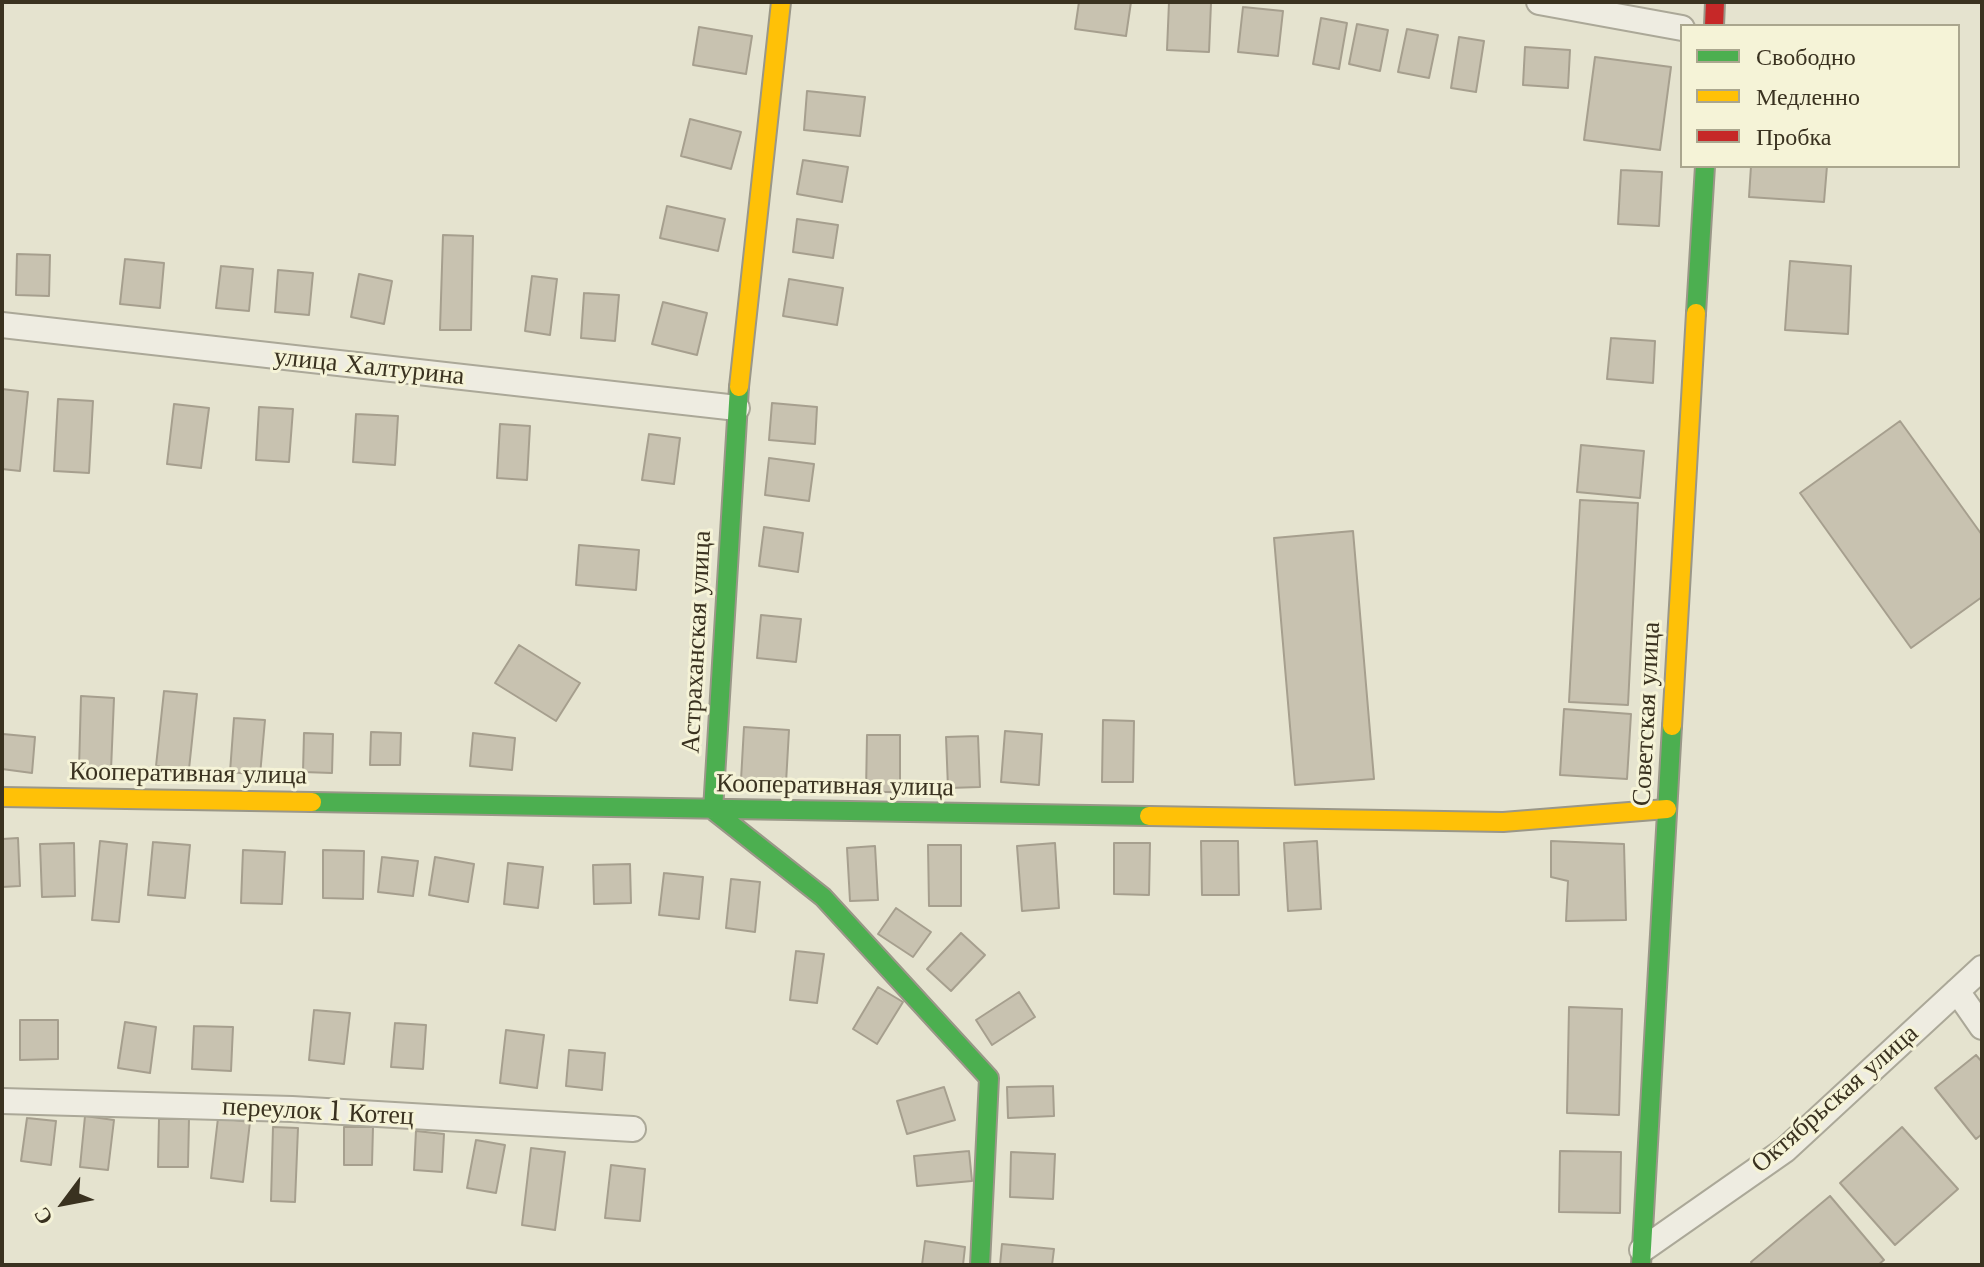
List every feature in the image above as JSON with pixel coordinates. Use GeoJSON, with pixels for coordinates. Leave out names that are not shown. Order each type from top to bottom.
{"type":"FeatureCollection","features":[{"type":"Feature","properties":{"kind":"street","name":"Астраханская улица"},"geometry":{"type":"LineString","coordinates":[[713,810],[737,408],[781,2]]}},
{"type":"Feature","properties":{"kind":"street"},"geometry":{"type":"LineString","coordinates":[[1539,2],[1680,28]]}},
{"type":"Feature","properties":{"kind":"street"},"geometry":{"type":"LineString","coordinates":[[1714,24],[1715,2]]}},
{"type":"Feature","properties":{"kind":"street","name":"Советская улица"},"geometry":{"type":"LineString","coordinates":[[1641,1258],[1705,168]]}},
{"type":"Feature","properties":{"kind":"street","name":"улица Халтурина"},"geometry":{"type":"LineString","coordinates":[[2,325],[737,408]]}},
{"type":"Feature","properties":{"kind":"street","name":"Кооперативная улица"},"geometry":{"type":"LineString","coordinates":[[2,797],[1503,822],[1667,809]]}},
{"type":"Feature","properties":{"kind":"street"},"geometry":{"type":"LineString","coordinates":[[713,810],[823,897],[989,1078],[980,1265]]}},
{"type":"Feature","properties":{"kind":"street","name":"Октябрьская улица"},"geometry":{"type":"LineString","coordinates":[[1641,1258],[1785,1150],[1982,968]]}},
{"type":"Feature","properties":{"kind":"street"},"geometry":{"type":"LineString","coordinates":[[1957,991],[1982,1027]]}},
{"type":"Feature","properties":{"kind":"street","name":"переулок 1 Котец"},"geometry":{"type":"LineString","coordinates":[[2,1101],[292,1109],[633,1129]]}},
{"type":"Feature","properties":{"kind":"building"},"geometry":{"type":"Polygon","coordinates":[[[1079,2],[1131,2],[1126,36],[1075,29],[1079,2]]]}},
{"type":"Feature","properties":{"kind":"building"},"geometry":{"type":"Polygon","coordinates":[[[1169,2],[1211,3],[1209,52],[1167,50],[1169,2]]]}},
{"type":"Feature","properties":{"kind":"building"},"geometry":{"type":"Polygon","coordinates":[[[1243,7],[1283,11],[1278,56],[1238,52],[1243,7]]]}},
{"type":"Feature","properties":{"kind":"building"},"geometry":{"type":"Polygon","coordinates":[[[1321,18],[1347,23],[1339,69],[1313,64],[1321,18]]]}},
{"type":"Feature","properties":{"kind":"building"},"geometry":{"type":"Polygon","coordinates":[[[1357,24],[1388,30],[1380,71],[1349,64],[1357,24]]]}},
{"type":"Feature","properties":{"kind":"building"},"geometry":{"type":"Polygon","coordinates":[[[699,27],[752,36],[746,74],[693,65],[699,27]]]}},
{"type":"Feature","properties":{"kind":"building"},"geometry":{"type":"Polygon","coordinates":[[[1407,29],[1438,35],[1429,78],[1398,72],[1407,29]]]}},
{"type":"Feature","properties":{"kind":"building"},"geometry":{"type":"Polygon","coordinates":[[[1459,37],[1484,41],[1476,92],[1451,88],[1459,37]]]}},
{"type":"Feature","properties":{"kind":"building"},"geometry":{"type":"Polygon","coordinates":[[[1525,47],[1570,50],[1568,88],[1523,85],[1525,47]]]}},
{"type":"Feature","properties":{"kind":"building"},"geometry":{"type":"Polygon","coordinates":[[[1595,57],[1671,67],[1660,150],[1584,140],[1595,57]]]}},
{"type":"Feature","properties":{"kind":"building"},"geometry":{"type":"Polygon","coordinates":[[[807,91],[865,97],[860,136],[804,130],[807,91]]]}},
{"type":"Feature","properties":{"kind":"building"},"geometry":{"type":"Polygon","coordinates":[[[690,119],[741,132],[731,169],[681,156],[690,119]]]}},
{"type":"Feature","properties":{"kind":"building"},"geometry":{"type":"Polygon","coordinates":[[[803,160],[848,167],[842,202],[797,194],[803,160]]]}},
{"type":"Feature","properties":{"kind":"building"},"geometry":{"type":"Polygon","coordinates":[[[1751,168],[1827,168],[1824,202],[1749,197],[1751,168]]]}},
{"type":"Feature","properties":{"kind":"building"},"geometry":{"type":"Polygon","coordinates":[[[1621,170],[1662,172],[1659,226],[1618,224],[1621,170]]]}},
{"type":"Feature","properties":{"kind":"building"},"geometry":{"type":"Polygon","coordinates":[[[667,206],[725,219],[718,251],[660,238],[667,206]]]}},
{"type":"Feature","properties":{"kind":"building"},"geometry":{"type":"Polygon","coordinates":[[[797,219],[838,225],[833,258],[793,252],[797,219]]]}},
{"type":"Feature","properties":{"kind":"building"},"geometry":{"type":"Polygon","coordinates":[[[443,235],[473,236],[471,330],[440,330],[443,235]]]}},
{"type":"Feature","properties":{"kind":"building"},"geometry":{"type":"Polygon","coordinates":[[[17,254],[50,255],[49,296],[16,295],[17,254]]]}},
{"type":"Feature","properties":{"kind":"building"},"geometry":{"type":"Polygon","coordinates":[[[125,259],[164,263],[160,308],[120,304],[125,259]]]}},
{"type":"Feature","properties":{"kind":"building"},"geometry":{"type":"Polygon","coordinates":[[[1790,261],[1851,266],[1848,334],[1785,330],[1790,261]]]}},
{"type":"Feature","properties":{"kind":"building"},"geometry":{"type":"Polygon","coordinates":[[[221,266],[253,269],[249,311],[216,308],[221,266]]]}},
{"type":"Feature","properties":{"kind":"building"},"geometry":{"type":"Polygon","coordinates":[[[278,270],[313,273],[309,315],[275,312],[278,270]]]}},
{"type":"Feature","properties":{"kind":"building"},"geometry":{"type":"Polygon","coordinates":[[[359,274],[392,281],[384,324],[351,317],[359,274]]]}},
{"type":"Feature","properties":{"kind":"building"},"geometry":{"type":"Polygon","coordinates":[[[532,276],[557,279],[550,335],[525,331],[532,276]]]}},
{"type":"Feature","properties":{"kind":"building"},"geometry":{"type":"Polygon","coordinates":[[[789,279],[843,288],[837,325],[783,316],[789,279]]]}},
{"type":"Feature","properties":{"kind":"building"},"geometry":{"type":"Polygon","coordinates":[[[584,293],[619,295],[615,341],[581,338],[584,293]]]}},
{"type":"Feature","properties":{"kind":"building"},"geometry":{"type":"Polygon","coordinates":[[[663,302],[707,313],[697,355],[652,344],[663,302]]]}},
{"type":"Feature","properties":{"kind":"building"},"geometry":{"type":"Polygon","coordinates":[[[1611,338],[1655,341],[1653,383],[1607,379],[1611,338]]]}},
{"type":"Feature","properties":{"kind":"building"},"geometry":{"type":"Polygon","coordinates":[[[2,389],[28,392],[20,471],[2,469],[2,389]]]}},
{"type":"Feature","properties":{"kind":"building"},"geometry":{"type":"Polygon","coordinates":[[[58,399],[93,401],[89,473],[54,471],[58,399]]]}},
{"type":"Feature","properties":{"kind":"building"},"geometry":{"type":"Polygon","coordinates":[[[772,403],[817,407],[815,444],[769,440],[772,403]]]}},
{"type":"Feature","properties":{"kind":"building"},"geometry":{"type":"Polygon","coordinates":[[[174,404],[209,408],[201,468],[167,464],[174,404]]]}},
{"type":"Feature","properties":{"kind":"building"},"geometry":{"type":"Polygon","coordinates":[[[259,407],[293,409],[289,462],[256,460],[259,407]]]}},
{"type":"Feature","properties":{"kind":"building"},"geometry":{"type":"Polygon","coordinates":[[[356,414],[398,416],[395,465],[353,462],[356,414]]]}},
{"type":"Feature","properties":{"kind":"building"},"geometry":{"type":"Polygon","coordinates":[[[1900,421],[1982,535],[1982,597],[1911,648],[1800,493],[1900,421]]]}},
{"type":"Feature","properties":{"kind":"building"},"geometry":{"type":"Polygon","coordinates":[[[500,424],[530,426],[527,480],[497,478],[500,424]]]}},
{"type":"Feature","properties":{"kind":"building"},"geometry":{"type":"Polygon","coordinates":[[[649,434],[680,438],[674,484],[642,480],[649,434]]]}},
{"type":"Feature","properties":{"kind":"building"},"geometry":{"type":"Polygon","coordinates":[[[1581,445],[1644,451],[1640,498],[1577,492],[1581,445]]]}},
{"type":"Feature","properties":{"kind":"building"},"geometry":{"type":"Polygon","coordinates":[[[769,458],[814,464],[809,501],[765,495],[769,458]]]}},
{"type":"Feature","properties":{"kind":"building"},"geometry":{"type":"Polygon","coordinates":[[[1580,500],[1638,503],[1628,705],[1569,702],[1580,500]]]}},
{"type":"Feature","properties":{"kind":"building"},"geometry":{"type":"Polygon","coordinates":[[[764,527],[803,533],[798,572],[759,566],[764,527]]]}},
{"type":"Feature","properties":{"kind":"building"},"geometry":{"type":"Polygon","coordinates":[[[1353,531],[1374,779],[1295,785],[1274,538],[1353,531]]]}},
{"type":"Feature","properties":{"kind":"building"},"geometry":{"type":"Polygon","coordinates":[[[579,545],[639,550],[636,590],[576,585],[579,545]]]}},
{"type":"Feature","properties":{"kind":"building"},"geometry":{"type":"Polygon","coordinates":[[[761,615],[801,619],[796,662],[757,658],[761,615]]]}},
{"type":"Feature","properties":{"kind":"building"},"geometry":{"type":"Polygon","coordinates":[[[519,645],[580,683],[556,721],[495,683],[519,645]]]}},
{"type":"Feature","properties":{"kind":"building"},"geometry":{"type":"Polygon","coordinates":[[[164,691],[197,694],[189,769],[156,766],[164,691]]]}},
{"type":"Feature","properties":{"kind":"building"},"geometry":{"type":"Polygon","coordinates":[[[81,696],[114,698],[111,770],[79,769],[81,696]]]}},
{"type":"Feature","properties":{"kind":"building"},"geometry":{"type":"Polygon","coordinates":[[[1564,709],[1631,714],[1627,779],[1560,775],[1564,709]]]}},
{"type":"Feature","properties":{"kind":"building"},"geometry":{"type":"Polygon","coordinates":[[[234,718],[265,720],[260,775],[230,772],[234,718]]]}},
{"type":"Feature","properties":{"kind":"building"},"geometry":{"type":"Polygon","coordinates":[[[1103,720],[1134,721],[1133,782],[1102,782],[1103,720]]]}},
{"type":"Feature","properties":{"kind":"building"},"geometry":{"type":"Polygon","coordinates":[[[744,727],[789,730],[786,783],[741,780],[744,727]]]}},
{"type":"Feature","properties":{"kind":"building"},"geometry":{"type":"Polygon","coordinates":[[[1005,731],[1042,734],[1039,785],[1001,782],[1005,731]]]}},
{"type":"Feature","properties":{"kind":"building"},"geometry":{"type":"Polygon","coordinates":[[[371,732],[401,733],[400,765],[370,765],[371,732]]]}},
{"type":"Feature","properties":{"kind":"building"},"geometry":{"type":"Polygon","coordinates":[[[304,733],[333,734],[332,773],[303,772],[304,733]]]}},
{"type":"Feature","properties":{"kind":"building"},"geometry":{"type":"Polygon","coordinates":[[[473,733],[515,738],[512,770],[470,766],[473,733]]]}},
{"type":"Feature","properties":{"kind":"building"},"geometry":{"type":"Polygon","coordinates":[[[3,734],[35,737],[32,773],[2,769],[3,734]]]}},
{"type":"Feature","properties":{"kind":"building"},"geometry":{"type":"Polygon","coordinates":[[[867,735],[900,735],[900,792],[866,792],[867,735]]]}},
{"type":"Feature","properties":{"kind":"building"},"geometry":{"type":"Polygon","coordinates":[[[978,736],[980,787],[948,788],[946,737],[978,736]]]}},
{"type":"Feature","properties":{"kind":"building"},"geometry":{"type":"Polygon","coordinates":[[[18,838],[20,886],[2,887],[2,839],[18,838]]]}},
{"type":"Feature","properties":{"kind":"building"},"geometry":{"type":"Polygon","coordinates":[[[100,841],[127,844],[119,922],[92,920],[100,841]]]}},
{"type":"Feature","properties":{"kind":"building"},"geometry":{"type":"Polygon","coordinates":[[[1201,841],[1238,841],[1239,895],[1202,895],[1201,841]]]}},
{"type":"Feature","properties":{"kind":"building"},"geometry":{"type":"Polygon","coordinates":[[[1317,841],[1321,909],[1288,911],[1284,843],[1317,841]]]}},
{"type":"Feature","properties":{"kind":"building"},"geometry":{"type":"Polygon","coordinates":[[[1551,841],[1624,844],[1626,920],[1566,921],[1568,881],[1551,877],[1551,841]]]}},
{"type":"Feature","properties":{"kind":"building"},"geometry":{"type":"Polygon","coordinates":[[[153,842],[190,845],[185,898],[148,895],[153,842]]]}},
{"type":"Feature","properties":{"kind":"building"},"geometry":{"type":"Polygon","coordinates":[[[74,843],[75,896],[42,897],[40,844],[74,843]]]}},
{"type":"Feature","properties":{"kind":"building"},"geometry":{"type":"Polygon","coordinates":[[[1055,843],[1059,908],[1022,911],[1017,846],[1055,843]]]}},
{"type":"Feature","properties":{"kind":"building"},"geometry":{"type":"Polygon","coordinates":[[[1114,843],[1150,843],[1149,895],[1114,894],[1114,843]]]}},
{"type":"Feature","properties":{"kind":"building"},"geometry":{"type":"Polygon","coordinates":[[[928,845],[961,845],[961,906],[929,906],[928,845]]]}},
{"type":"Feature","properties":{"kind":"building"},"geometry":{"type":"Polygon","coordinates":[[[875,846],[878,900],[850,901],[847,848],[875,846]]]}},
{"type":"Feature","properties":{"kind":"building"},"geometry":{"type":"Polygon","coordinates":[[[243,850],[285,852],[282,904],[241,903],[243,850]]]}},
{"type":"Feature","properties":{"kind":"building"},"geometry":{"type":"Polygon","coordinates":[[[323,850],[364,851],[363,899],[323,898],[323,850]]]}},
{"type":"Feature","properties":{"kind":"building"},"geometry":{"type":"Polygon","coordinates":[[[382,857],[418,861],[413,896],[378,892],[382,857]]]}},
{"type":"Feature","properties":{"kind":"building"},"geometry":{"type":"Polygon","coordinates":[[[435,857],[474,864],[468,902],[429,895],[435,857]]]}},
{"type":"Feature","properties":{"kind":"building"},"geometry":{"type":"Polygon","coordinates":[[[508,863],[543,867],[538,908],[504,904],[508,863]]]}},
{"type":"Feature","properties":{"kind":"building"},"geometry":{"type":"Polygon","coordinates":[[[630,864],[631,903],[594,904],[593,865],[630,864]]]}},
{"type":"Feature","properties":{"kind":"building"},"geometry":{"type":"Polygon","coordinates":[[[664,873],[703,877],[699,919],[659,915],[664,873]]]}},
{"type":"Feature","properties":{"kind":"building"},"geometry":{"type":"Polygon","coordinates":[[[731,879],[760,882],[755,932],[726,928],[731,879]]]}},
{"type":"Feature","properties":{"kind":"building"},"geometry":{"type":"Polygon","coordinates":[[[896,908],[931,932],[913,957],[878,934],[896,908]]]}},
{"type":"Feature","properties":{"kind":"building"},"geometry":{"type":"Polygon","coordinates":[[[961,933],[985,955],[951,991],[927,969],[961,933]]]}},
{"type":"Feature","properties":{"kind":"building"},"geometry":{"type":"Polygon","coordinates":[[[796,951],[824,954],[817,1003],[790,1000],[796,951]]]}},
{"type":"Feature","properties":{"kind":"building"},"geometry":{"type":"Polygon","coordinates":[[[878,987],[903,1002],[877,1044],[853,1029],[878,987]]]}},
{"type":"Feature","properties":{"kind":"building"},"geometry":{"type":"Polygon","coordinates":[[[1019,992],[1035,1017],[992,1045],[976,1020],[1019,992]]]}},
{"type":"Feature","properties":{"kind":"building"},"geometry":{"type":"Polygon","coordinates":[[[1569,1007],[1622,1009],[1619,1115],[1567,1113],[1569,1007]]]}},
{"type":"Feature","properties":{"kind":"building"},"geometry":{"type":"Polygon","coordinates":[[[314,1010],[350,1013],[344,1064],[309,1060],[314,1010]]]}},
{"type":"Feature","properties":{"kind":"building"},"geometry":{"type":"Polygon","coordinates":[[[20,1020],[58,1020],[58,1059],[20,1060],[20,1020]]]}},
{"type":"Feature","properties":{"kind":"building"},"geometry":{"type":"Polygon","coordinates":[[[125,1022],[156,1027],[150,1073],[118,1068],[125,1022]]]}},
{"type":"Feature","properties":{"kind":"building"},"geometry":{"type":"Polygon","coordinates":[[[395,1023],[426,1025],[423,1069],[391,1067],[395,1023]]]}},
{"type":"Feature","properties":{"kind":"building"},"geometry":{"type":"Polygon","coordinates":[[[194,1026],[233,1027],[231,1071],[192,1069],[194,1026]]]}},
{"type":"Feature","properties":{"kind":"building"},"geometry":{"type":"Polygon","coordinates":[[[506,1030],[544,1035],[537,1088],[500,1083],[506,1030]]]}},
{"type":"Feature","properties":{"kind":"building"},"geometry":{"type":"Polygon","coordinates":[[[569,1050],[605,1053],[602,1090],[566,1086],[569,1050]]]}},
{"type":"Feature","properties":{"kind":"building"},"geometry":{"type":"Polygon","coordinates":[[[1976,1055],[1982,1062],[1982,1134],[1976,1139],[1935,1088],[1976,1055]]]}},
{"type":"Feature","properties":{"kind":"building"},"geometry":{"type":"Polygon","coordinates":[[[1053,1086],[1054,1116],[1008,1118],[1007,1087],[1053,1086]]]}},
{"type":"Feature","properties":{"kind":"building"},"geometry":{"type":"Polygon","coordinates":[[[944,1087],[955,1120],[907,1134],[897,1101],[944,1087]]]}},
{"type":"Feature","properties":{"kind":"building"},"geometry":{"type":"Polygon","coordinates":[[[85,1116],[114,1120],[108,1170],[80,1167],[85,1116]]]}},
{"type":"Feature","properties":{"kind":"building"},"geometry":{"type":"Polygon","coordinates":[[[27,1118],[56,1121],[51,1165],[21,1161],[27,1118]]]}},
{"type":"Feature","properties":{"kind":"building"},"geometry":{"type":"Polygon","coordinates":[[[218,1118],[250,1122],[243,1182],[211,1178],[218,1118]]]}},
{"type":"Feature","properties":{"kind":"building"},"geometry":{"type":"Polygon","coordinates":[[[159,1119],[189,1119],[188,1167],[158,1167],[159,1119]]]}},
{"type":"Feature","properties":{"kind":"building"},"geometry":{"type":"Polygon","coordinates":[[[273,1127],[298,1128],[295,1202],[271,1201],[273,1127]]]}},
{"type":"Feature","properties":{"kind":"building"},"geometry":{"type":"Polygon","coordinates":[[[344,1127],[373,1127],[372,1165],[344,1165],[344,1127]]]}},
{"type":"Feature","properties":{"kind":"building"},"geometry":{"type":"Polygon","coordinates":[[[1902,1127],[1958,1189],[1895,1245],[1840,1183],[1902,1127]]]}},
{"type":"Feature","properties":{"kind":"building"},"geometry":{"type":"Polygon","coordinates":[[[416,1131],[444,1134],[442,1172],[414,1170],[416,1131]]]}},
{"type":"Feature","properties":{"kind":"building"},"geometry":{"type":"Polygon","coordinates":[[[476,1140],[505,1145],[496,1193],[467,1188],[476,1140]]]}},
{"type":"Feature","properties":{"kind":"building"},"geometry":{"type":"Polygon","coordinates":[[[531,1148],[565,1152],[555,1230],[522,1225],[531,1148]]]}},
{"type":"Feature","properties":{"kind":"building"},"geometry":{"type":"Polygon","coordinates":[[[969,1151],[972,1181],[917,1186],[914,1156],[969,1151]]]}},
{"type":"Feature","properties":{"kind":"building"},"geometry":{"type":"Polygon","coordinates":[[[1560,1151],[1621,1152],[1620,1213],[1559,1212],[1560,1151]]]}},
{"type":"Feature","properties":{"kind":"building"},"geometry":{"type":"Polygon","coordinates":[[[1011,1152],[1055,1154],[1053,1199],[1010,1197],[1011,1152]]]}},
{"type":"Feature","properties":{"kind":"building"},"geometry":{"type":"Polygon","coordinates":[[[611,1165],[645,1169],[640,1221],[605,1218],[611,1165]]]}},
{"type":"Feature","properties":{"kind":"building"},"geometry":{"type":"Polygon","coordinates":[[[1830,1196],[1884,1260],[1878,1265],[1753,1265],[1751,1262],[1830,1196]]]}},
{"type":"Feature","properties":{"kind":"building"},"geometry":{"type":"Polygon","coordinates":[[[925,1241],[965,1247],[963,1265],[922,1265],[925,1241]]]}},
{"type":"Feature","properties":{"kind":"building"},"geometry":{"type":"Polygon","coordinates":[[[1002,1244],[1054,1249],[1052,1265],[1000,1265],[1002,1244]]]}},
{"type":"Feature","properties":{"kind":"traffic: fast"},"geometry":{"type":"LineString","coordinates":[[1696,313],[1705,168]]}},
{"type":"Feature","properties":{"kind":"traffic: fast"},"geometry":{"type":"LineString","coordinates":[[739,387],[713,810],[823,897],[989,1078],[980,1265]]}},
{"type":"Feature","properties":{"kind":"traffic: fast"},"geometry":{"type":"LineString","coordinates":[[1641,1265],[1672,726]]}},
{"type":"Feature","properties":{"kind":"traffic: fast"},"geometry":{"type":"LineString","coordinates":[[312,802],[1149,816]]}},
{"type":"Feature","properties":{"kind":"traffic: slow"},"geometry":{"type":"LineString","coordinates":[[739,387],[781,2]]}},
{"type":"Feature","properties":{"kind":"traffic: slow"},"geometry":{"type":"LineString","coordinates":[[1672,726],[1696,313]]}},
{"type":"Feature","properties":{"kind":"traffic: slow"},"geometry":{"type":"LineString","coordinates":[[2,797],[312,802]]}},
{"type":"Feature","properties":{"kind":"traffic: slow"},"geometry":{"type":"LineString","coordinates":[[1149,816],[1503,822],[1667,809]]}},
{"type":"Feature","properties":{"kind":"traffic: jam"},"geometry":{"type":"LineString","coordinates":[[1714,24],[1715,2]]}}]}
